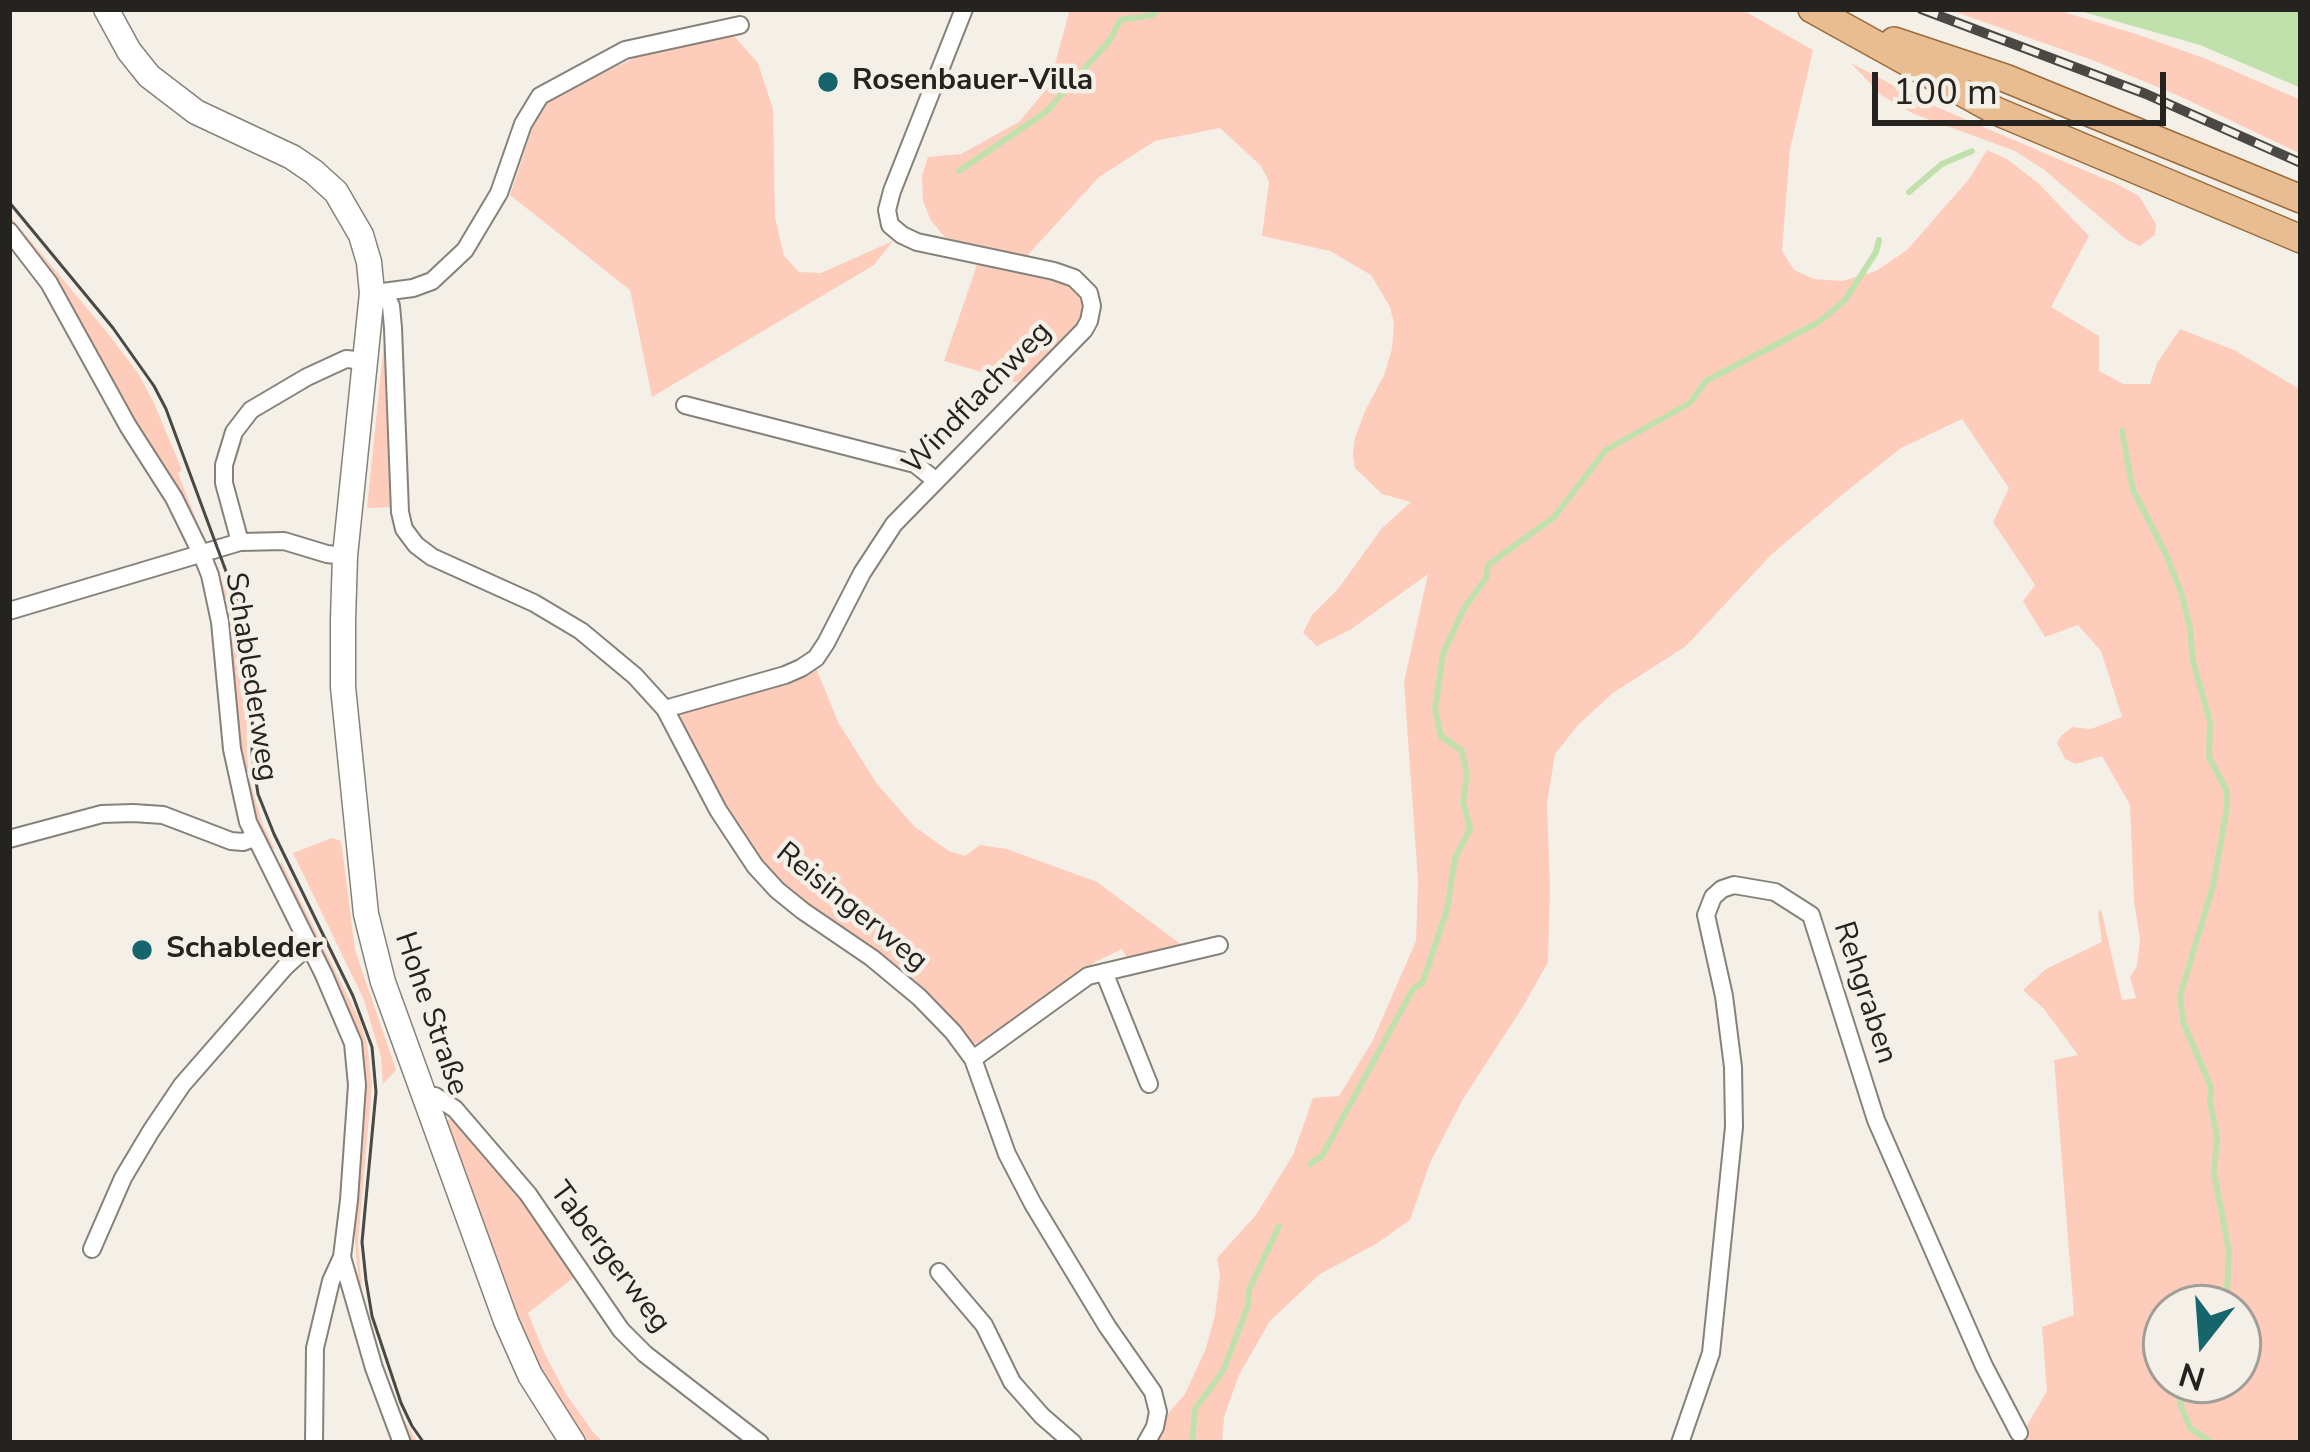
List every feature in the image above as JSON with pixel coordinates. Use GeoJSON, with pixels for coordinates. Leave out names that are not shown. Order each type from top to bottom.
{"type":"FeatureCollection","features":[{"type":"Feature","properties":{"kind":"main road","name":"Hohe Straße"},"geometry":{"type":"LineString","coordinates":[[106,9],[148,76],[196,112],[292,157],[336,192],[361,235],[379,293],[366,361],[345,556],[343,687],[366,914],[383,982],[515,1344],[573,1443]]}},
{"type":"Feature","properties":{"kind":"main road"},"geometry":{"type":"LineString","coordinates":[[1822,15],[2005,78],[2301,199]]}},
{"type":"Feature","properties":{"kind":"main road"},"geometry":{"type":"LineString","coordinates":[[1822,15],[1996,111],[2301,239]]}},
{"type":"Feature","properties":{"kind":"street","name":"Windflachweg"},"geometry":{"type":"LineString","coordinates":[[665,709],[785,675],[816,658],[894,524],[1089,321],[1089,293],[1074,278],[916,242],[890,225],[887,210],[892,191],[964,9]]}},
{"type":"Feature","properties":{"kind":"street"},"geometry":{"type":"LineString","coordinates":[[379,293],[432,281],[465,250],[499,193],[523,124],[540,96],[625,50],[740,25]]}},
{"type":"Feature","properties":{"kind":"street","name":"Schablederweg"},"geometry":{"type":"LineString","coordinates":[[9,231],[50,284],[202,554],[220,622],[239,791],[254,838],[353,1042],[357,1065],[352,1156],[342,1257],[331,1281],[315,1348],[314,1443]]}},
{"type":"Feature","properties":{"kind":"street","name":"Reisingerweg"},"geometry":{"type":"LineString","coordinates":[[379,293],[391,306],[404,529],[432,557],[534,603],[581,631],[635,676],[665,709],[718,810],[755,866],[803,911],[919,997],[953,1032],[973,1059],[1007,1154],[1033,1204],[1156,1399],[1156,1420],[1146,1443]]}},
{"type":"Feature","properties":{"kind":"street"},"geometry":{"type":"LineString","coordinates":[[240,542],[224,483],[234,432],[251,410],[307,377],[346,359],[366,361]]}},
{"type":"Feature","properties":{"kind":"street"},"geometry":{"type":"LineString","coordinates":[[685,405],[915,464],[935,480]]}},
{"type":"Feature","properties":{"kind":"street"},"geometry":{"type":"LineString","coordinates":[[9,611],[240,542],[284,541],[345,556]]}},
{"type":"Feature","properties":{"kind":"street"},"geometry":{"type":"LineString","coordinates":[[9,839],[102,814],[133,813],[163,815],[231,841],[254,838]]}},
{"type":"Feature","properties":{"kind":"street","name":"Rehgraben"},"geometry":{"type":"LineString","coordinates":[[1680,1443],[1711,1353],[1735,1116],[1724,996],[1706,915],[1717,893],[1734,885],[1775,892],[1811,915],[1876,1120],[1984,1366],[2019,1432]]}},
{"type":"Feature","properties":{"kind":"street"},"geometry":{"type":"LineString","coordinates":[[92,1249],[124,1178],[182,1085],[309,944]]}},
{"type":"Feature","properties":{"kind":"street"},"geometry":{"type":"LineString","coordinates":[[973,1059],[1088,976],[1219,945]]}},
{"type":"Feature","properties":{"kind":"street"},"geometry":{"type":"LineString","coordinates":[[1104,972],[1149,1084]]}},
{"type":"Feature","properties":{"kind":"street","name":"Tabergerweg"},"geometry":{"type":"LineString","coordinates":[[427,1098],[435,1096],[454,1109],[528,1194],[621,1330],[760,1443]]}},
{"type":"Feature","properties":{"kind":"street"},"geometry":{"type":"LineString","coordinates":[[342,1257],[367,1348],[402,1443]]}},
{"type":"Feature","properties":{"kind":"street"},"geometry":{"type":"LineString","coordinates":[[939,1272],[984,1325],[1012,1382],[1073,1443]]}},
{"type":"Feature","properties":{"kind":"shaded area"},"geometry":{"type":"Polygon","coordinates":[[[1070,9],[1741,9],[1813,50],[1790,149],[1782,251],[1794,270],[1814,279],[1842,281],[1876,271],[1907,250],[1969,179],[1987,150],[2038,183],[2089,236],[2051,307],[2099,336],[2099,371],[2123,384],[2150,384],[2157,363],[2180,329],[2234,350],[2301,390],[2301,1443],[2017,1443],[2047,1391],[2042,1327],[2074,1315],[2054,1060],[2078,1055],[2044,1009],[2023,990],[2046,969],[2102,942],[2101,909],[2122,1000],[2136,998],[2130,977],[2137,966],[2140,939],[2130,805],[2102,756],[2076,764],[2065,759],[2057,743],[2072,727],[2091,729],[2122,717],[2101,651],[2078,625],[2045,637],[2023,601],[2035,585],[1993,522],[2009,488],[1962,419],[1901,448],[1843,494],[1771,555],[1686,646],[1613,693],[1555,754],[1547,803],[1548,962],[1463,1099],[1430,1163],[1410,1220],[1320,1274],[1270,1321],[1239,1375],[1224,1417],[1222,1443],[1157,1443],[1167,1415],[1185,1394],[1206,1348],[1220,1275],[1217,1258],[1256,1215],[1293,1155],[1313,1098],[1339,1096],[1372,1042],[1416,941],[1418,881],[1404,682],[1428,574],[1350,630],[1317,646],[1303,633],[1312,615],[1338,589],[1382,528],[1411,502],[1382,494],[1355,468],[1355,438],[1392,349],[1390,307],[1371,275],[1330,251],[1262,236],[1269,182],[1261,166],[1220,128],[1155,141],[1099,177],[1025,258],[950,243],[931,221],[923,201],[922,176],[928,157],[961,154],[1019,122],[1049,86],[1070,9]]]}},
{"type":"Feature","properties":{"kind":"shaded area"},"geometry":{"type":"Polygon","coordinates":[[[1947,9],[2054,9],[2209,60],[2301,100],[2301,154],[2092,60],[1947,9]]]}},
{"type":"Feature","properties":{"kind":"shaded area"},"geometry":{"type":"Polygon","coordinates":[[[2073,9],[2301,9],[2301,88],[2200,45],[2073,9]]]}},
{"type":"Feature","properties":{"kind":"shaded area"},"geometry":{"type":"Polygon","coordinates":[[[719,35],[734,36],[758,63],[773,109],[775,217],[784,256],[799,272],[821,273],[893,241],[874,265],[652,397],[630,290],[510,195],[536,117],[558,95],[638,56],[719,35]]]}},
{"type":"Feature","properties":{"kind":"shaded area"},"geometry":{"type":"Polygon","coordinates":[[[1851,63],[1925,102],[2139,196],[2156,224],[2155,235],[2140,246],[2127,240],[2015,151],[1914,114],[1881,95],[1851,63]]]}},
{"type":"Feature","properties":{"kind":"shaded area"},"geometry":{"type":"Polygon","coordinates":[[[9,215],[138,373],[182,470],[178,473],[202,540],[164,465],[144,442],[9,215]]]}},
{"type":"Feature","properties":{"kind":"shaded area"},"geometry":{"type":"Polygon","coordinates":[[[978,262],[1069,284],[1085,302],[1083,322],[1022,384],[944,361],[978,262]]]}},
{"type":"Feature","properties":{"kind":"shaded area"},"geometry":{"type":"Polygon","coordinates":[[[385,333],[391,507],[367,508],[385,333]]]}},
{"type":"Feature","properties":{"kind":"shaded area"},"geometry":{"type":"Polygon","coordinates":[[[220,577],[246,651],[250,781],[275,849],[267,846],[255,819],[242,762],[220,577]]]}},
{"type":"Feature","properties":{"kind":"shaded area"},"geometry":{"type":"Polygon","coordinates":[[[816,668],[838,722],[877,784],[915,827],[949,851],[965,856],[980,845],[1007,849],[1097,882],[1182,945],[1127,958],[1122,949],[1095,962],[994,1039],[974,1044],[770,875],[728,817],[680,721],[681,713],[816,668]]]}},
{"type":"Feature","properties":{"kind":"shaded area"},"geometry":{"type":"Polygon","coordinates":[[[332,838],[341,841],[355,950],[396,1070],[383,1084],[381,1057],[364,1000],[293,853],[332,838]]]}},
{"type":"Feature","properties":{"kind":"shaded area"},"geometry":{"type":"Polygon","coordinates":[[[281,861],[367,1043],[372,1084],[358,1242],[362,1292],[398,1410],[418,1443],[408,1443],[361,1306],[354,1232],[365,1082],[359,1039],[279,869],[281,861]]]}},
{"type":"Feature","properties":{"kind":"shaded area"},"geometry":{"type":"Polygon","coordinates":[[[448,1119],[457,1121],[547,1226],[578,1274],[528,1313],[566,1394],[604,1443],[588,1443],[548,1386],[527,1342],[448,1119]]]}},
{"type":"Feature","properties":{"kind":"waterway"},"geometry":{"type":"LineString","coordinates":[[959,171],[1046,112],[1110,40],[1120,20],[1153,15],[1159,9]]}},
{"type":"Feature","properties":{"kind":"waterway"},"geometry":{"type":"LineString","coordinates":[[1909,192],[1942,164],[1972,151]]}},
{"type":"Feature","properties":{"kind":"waterway"},"geometry":{"type":"LineString","coordinates":[[1310,1164],[1322,1156],[1413,989],[1423,982],[1447,910],[1455,858],[1470,829],[1463,801],[1467,775],[1462,751],[1441,736],[1435,709],[1443,654],[1464,608],[1486,578],[1488,565],[1554,517],[1606,450],[1690,403],[1706,381],[1819,322],[1845,300],[1879,240]]}},
{"type":"Feature","properties":{"kind":"waterway"},"geometry":{"type":"LineString","coordinates":[[2122,431],[2133,490],[2181,592],[2210,722],[2209,757],[2227,791],[2213,886],[2180,996],[2183,1022],[2211,1087],[2217,1136],[2214,1173],[2229,1251],[2227,1284]]}},
{"type":"Feature","properties":{"kind":"waterway"},"geometry":{"type":"LineString","coordinates":[[1192,1443],[1195,1409],[1223,1371],[1248,1306],[1249,1290],[1279,1226]]}},
{"type":"Feature","properties":{"kind":"waterway"},"geometry":{"type":"LineString","coordinates":[[2180,1404],[2190,1428],[2212,1443]]}},
{"type":"Feature","properties":{"kind":"tram line"},"geometry":{"type":"LineString","coordinates":[[9,202],[113,328],[154,386],[244,620],[253,669],[252,755],[258,794],[353,996],[372,1047],[376,1092],[362,1242],[366,1280],[372,1316],[401,1403],[424,1443]]}},
{"type":"Feature","properties":{"kind":"railway"},"geometry":{"type":"LineString","coordinates":[[1921,9],[2146,94],[2301,163]]}},
{"type":"Feature","properties":{"kind":"place","name":"Rosenbauer-Villa"},"geometry":{"type":"Point","coordinates":[828,82]}},
{"type":"Feature","properties":{"kind":"place","name":"Schableder"},"geometry":{"type":"Point","coordinates":[142,950]}}]}
